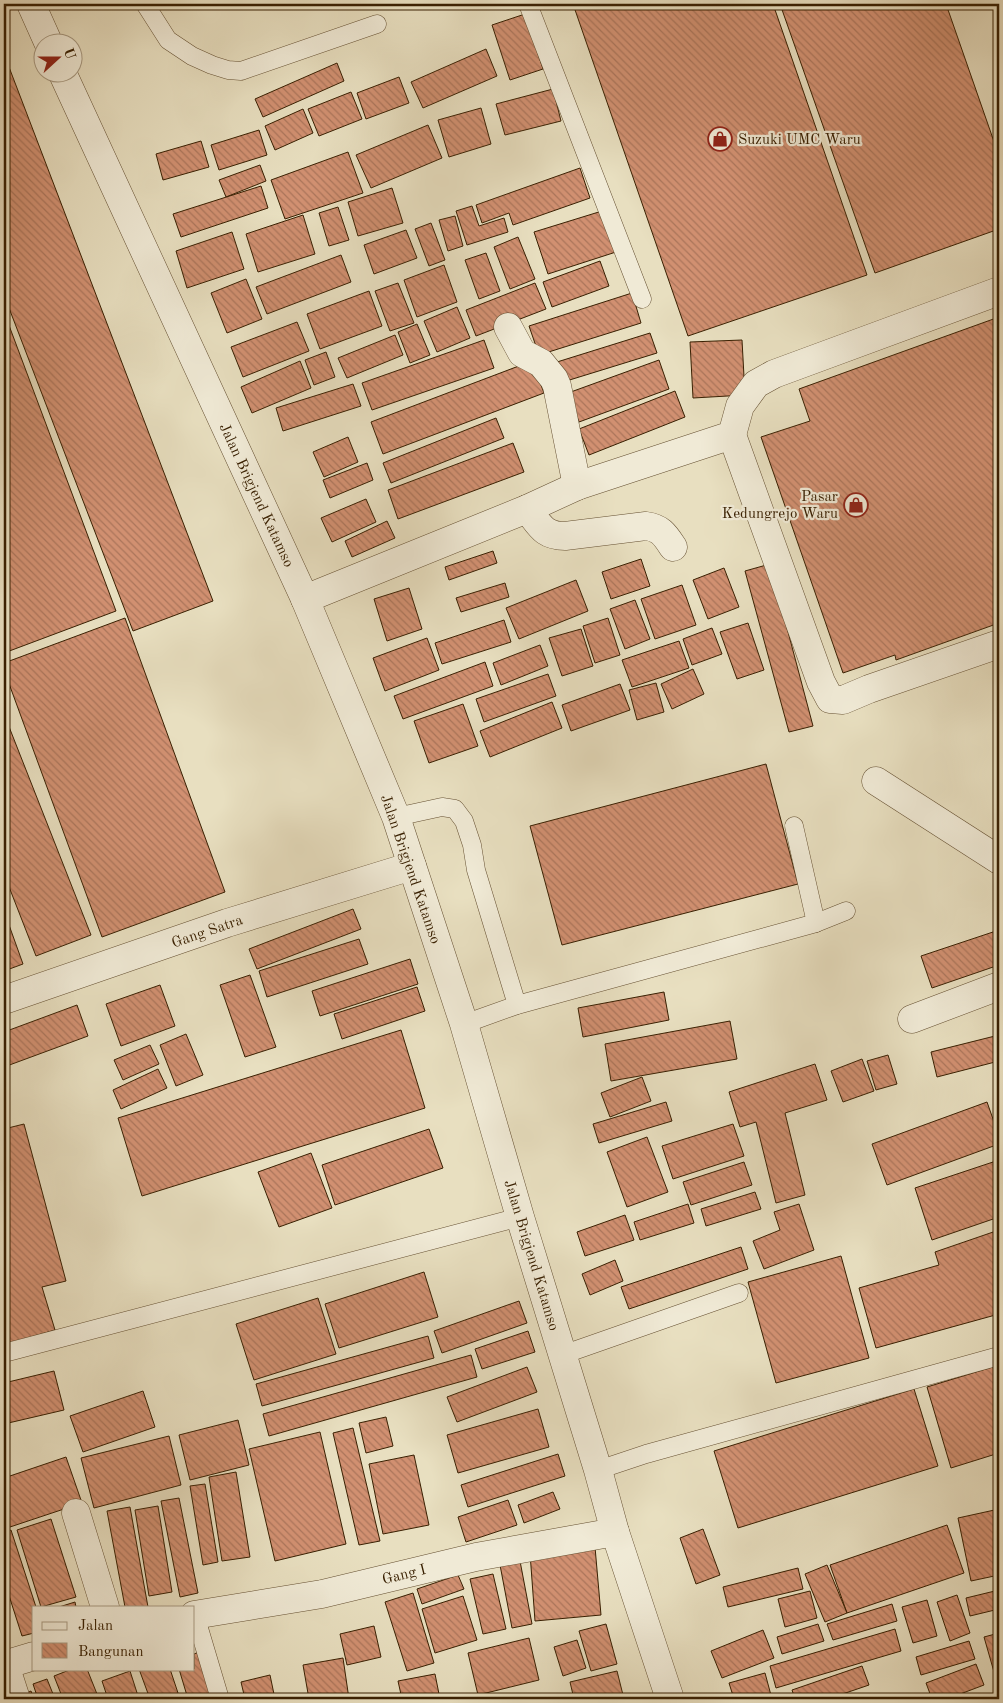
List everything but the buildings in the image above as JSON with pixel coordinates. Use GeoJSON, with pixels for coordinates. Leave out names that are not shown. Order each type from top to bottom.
{"type":"FeatureCollection","features":[{"type":"Feature","properties":{"kind":"street"},"geometry":{"type":"LineString","coordinates":[[32,4],[44,32]]}},
{"type":"Feature","properties":{"kind":"street","name":"Jalan Brigjend Katamso"},"geometry":{"type":"LineString","coordinates":[[67,82],[305,599],[396,817],[464,1024],[615,1532],[670,1699]]}},
{"type":"Feature","properties":{"kind":"street"},"geometry":{"type":"LineString","coordinates":[[999,291],[774,374],[756,384],[740,406],[732,435],[821,682],[830,699],[843,700],[868,689],[999,644]]}},
{"type":"Feature","properties":{"kind":"street"},"geometry":{"type":"LineString","coordinates":[[508,327],[522,352],[541,363],[554,379],[577,486]]}},
{"type":"Feature","properties":{"kind":"street"},"geometry":{"type":"LineString","coordinates":[[305,599],[527,509],[577,486],[732,435]]}},
{"type":"Feature","properties":{"kind":"street"},"geometry":{"type":"LineString","coordinates":[[527,509],[544,530],[553,536],[646,526],[656,528],[665,534],[672,547]]}},
{"type":"Feature","properties":{"kind":"street"},"geometry":{"type":"LineString","coordinates":[[876,781],[999,860]]}},
{"type":"Feature","properties":{"kind":"street","name":"Gang Satra"},"geometry":{"type":"LineString","coordinates":[[4,1000],[227,923],[412,866]]}},
{"type":"Feature","properties":{"kind":"street"},"geometry":{"type":"LineString","coordinates":[[912,1019],[999,986]]}},
{"type":"Feature","properties":{"kind":"street"},"geometry":{"type":"LineString","coordinates":[[76,1512],[105,1606]]}},
{"type":"Feature","properties":{"kind":"street","name":"Gang I"},"geometry":{"type":"LineString","coordinates":[[195,1615],[322,1594],[476,1557],[615,1532]]}},
{"type":"Feature","properties":{"kind":"street"},"geometry":{"type":"LineString","coordinates":[[16,1699],[4,1665],[32,1657]]}},
{"type":"Feature","properties":{"kind":"lane"},"geometry":{"type":"LineString","coordinates":[[145,4],[168,40],[192,56],[228,70],[241,71],[377,24]]}},
{"type":"Feature","properties":{"kind":"lane"},"geometry":{"type":"LineString","coordinates":[[528,4],[642,298]]}},
{"type":"Feature","properties":{"kind":"lane"},"geometry":{"type":"LineString","coordinates":[[396,817],[442,807],[455,809],[464,821],[472,845],[476,870],[516,1005]]}},
{"type":"Feature","properties":{"kind":"lane"},"geometry":{"type":"LineString","coordinates":[[794,826],[816,923]]}},
{"type":"Feature","properties":{"kind":"lane"},"geometry":{"type":"LineString","coordinates":[[464,1024],[516,1005],[816,923],[846,911]]}},
{"type":"Feature","properties":{"kind":"lane"},"geometry":{"type":"LineString","coordinates":[[4,1352],[520,1217]]}},
{"type":"Feature","properties":{"kind":"lane"},"geometry":{"type":"LineString","coordinates":[[562,1354],[739,1293]]}},
{"type":"Feature","properties":{"kind":"lane"},"geometry":{"type":"LineString","coordinates":[[598,1470],[646,1454],[999,1356]]}},
{"type":"Feature","properties":{"kind":"lane"},"geometry":{"type":"LineString","coordinates":[[195,1618],[220,1699]]}},
{"type":"Feature","properties":{"kind":"place","name":"Suzuki UMC Waru"},"geometry":{"type":"Point","coordinates":[720,139]}},
{"type":"Feature","properties":{"kind":"place","name":"Pasar Kedungrejo Waru"},"geometry":{"type":"Point","coordinates":[856,505]}}]}
